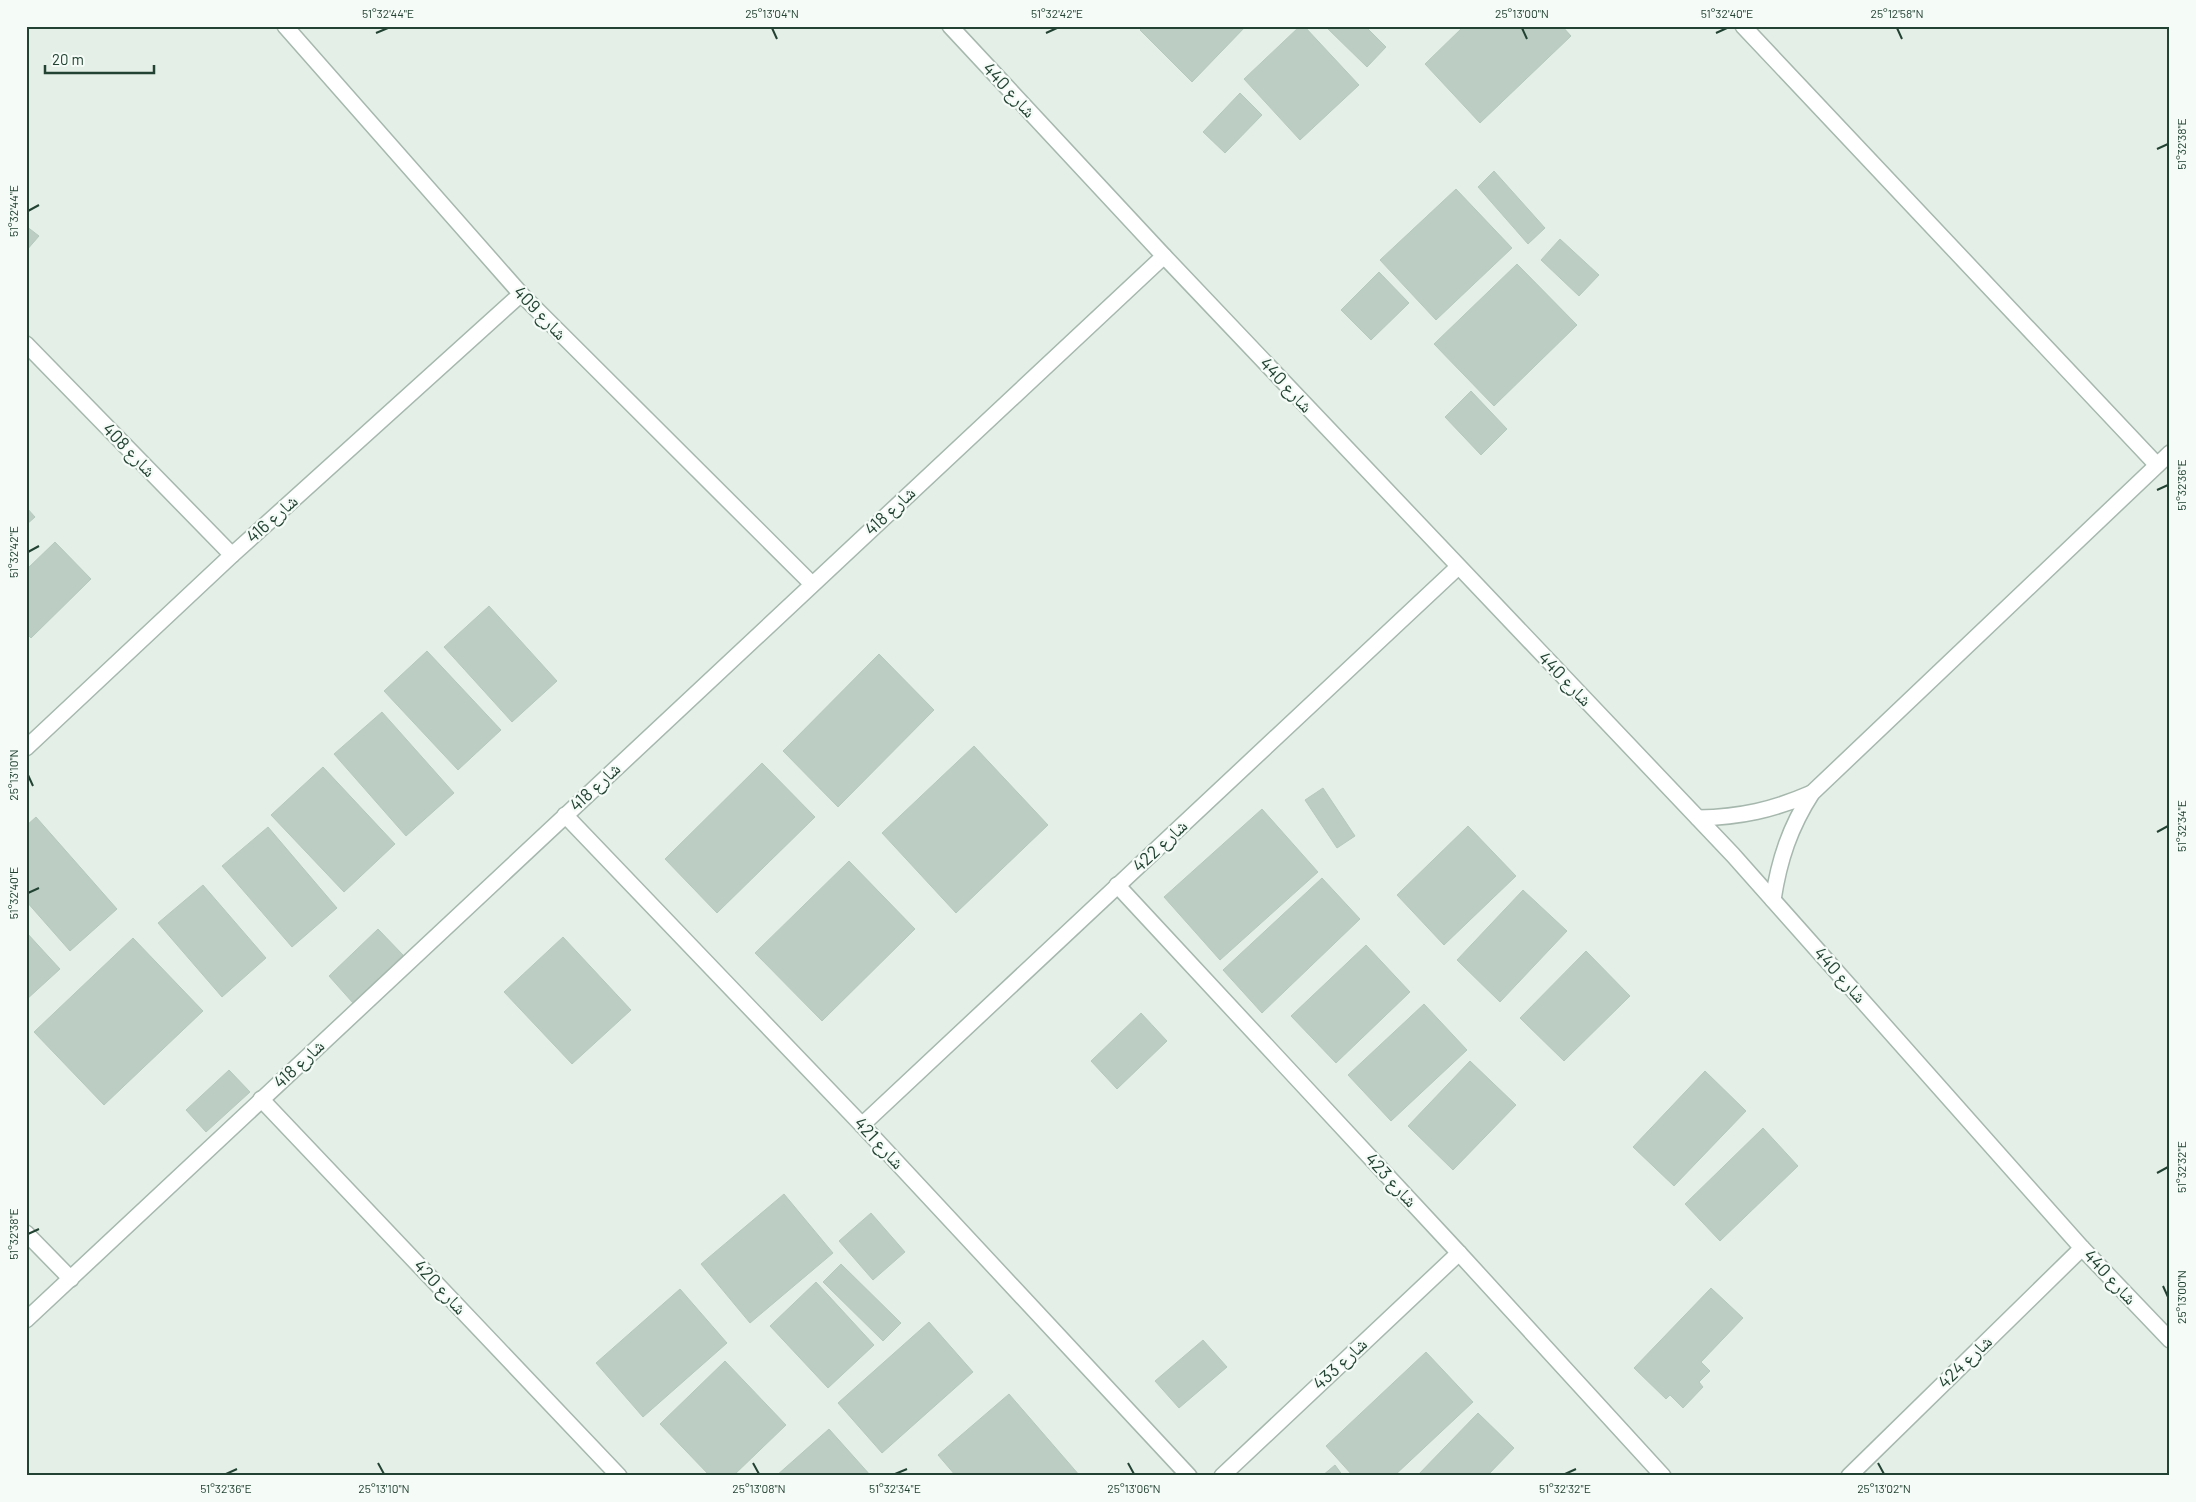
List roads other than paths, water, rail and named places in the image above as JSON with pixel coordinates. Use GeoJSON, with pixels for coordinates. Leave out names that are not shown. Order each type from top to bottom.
{"type":"FeatureCollection","features":[{"type":"Feature","properties":{"kind":"street","name":"شارع 409"},"geometry":{"type":"LineString","coordinates":[[285,26],[521,294],[812,584]]}},
{"type":"Feature","properties":{"kind":"street","name":"شارع 440"},"geometry":{"type":"LineString","coordinates":[[950,26],[1164,256],[1698,818],[2082,1248],[2170,1340]]}},
{"type":"Feature","properties":{"kind":"street"},"geometry":{"type":"LineString","coordinates":[[1743,26],[2157,464]]}},
{"type":"Feature","properties":{"kind":"street","name":"شارع 418"},"geometry":{"type":"LineString","coordinates":[[26,1320],[1164,256]]}},
{"type":"Feature","properties":{"kind":"street","name":"شارع 416"},"geometry":{"type":"LineString","coordinates":[[26,748],[232,556],[521,294]]}},
{"type":"Feature","properties":{"kind":"street","name":"شارع 408"},"geometry":{"type":"LineString","coordinates":[[26,344],[232,556]]}},
{"type":"Feature","properties":{"kind":"street"},"geometry":{"type":"LineString","coordinates":[[1773,900],[1777,872],[1785,844],[1796,818],[1812,793],[2170,453]]}},
{"type":"Feature","properties":{"kind":"street","name":"شارع 422"},"geometry":{"type":"LineString","coordinates":[[862,1125],[1458,567]]}},
{"type":"Feature","properties":{"kind":"street"},"geometry":{"type":"LineString","coordinates":[[1698,818],[1728,818],[1756,813],[1785,805],[1812,793]]}},
{"type":"Feature","properties":{"kind":"street","name":"شارع 421"},"geometry":{"type":"LineString","coordinates":[[565,815],[862,1125],[1189,1476]]}},
{"type":"Feature","properties":{"kind":"street","name":"شارع 423"},"geometry":{"type":"LineString","coordinates":[[1118,885],[1663,1476]]}},
{"type":"Feature","properties":{"kind":"street","name":"شارع 420"},"geometry":{"type":"LineString","coordinates":[[262,1099],[619,1476]]}},
{"type":"Feature","properties":{"kind":"street"},"geometry":{"type":"LineString","coordinates":[[26,1233],[71,1278]]}},
{"type":"Feature","properties":{"kind":"street","name":"شارع 424"},"geometry":{"type":"LineString","coordinates":[[1849,1476],[2082,1248]]}},
{"type":"Feature","properties":{"kind":"street","name":"شارع 433"},"geometry":{"type":"LineString","coordinates":[[1222,1476],[1459,1253]]}}]}
